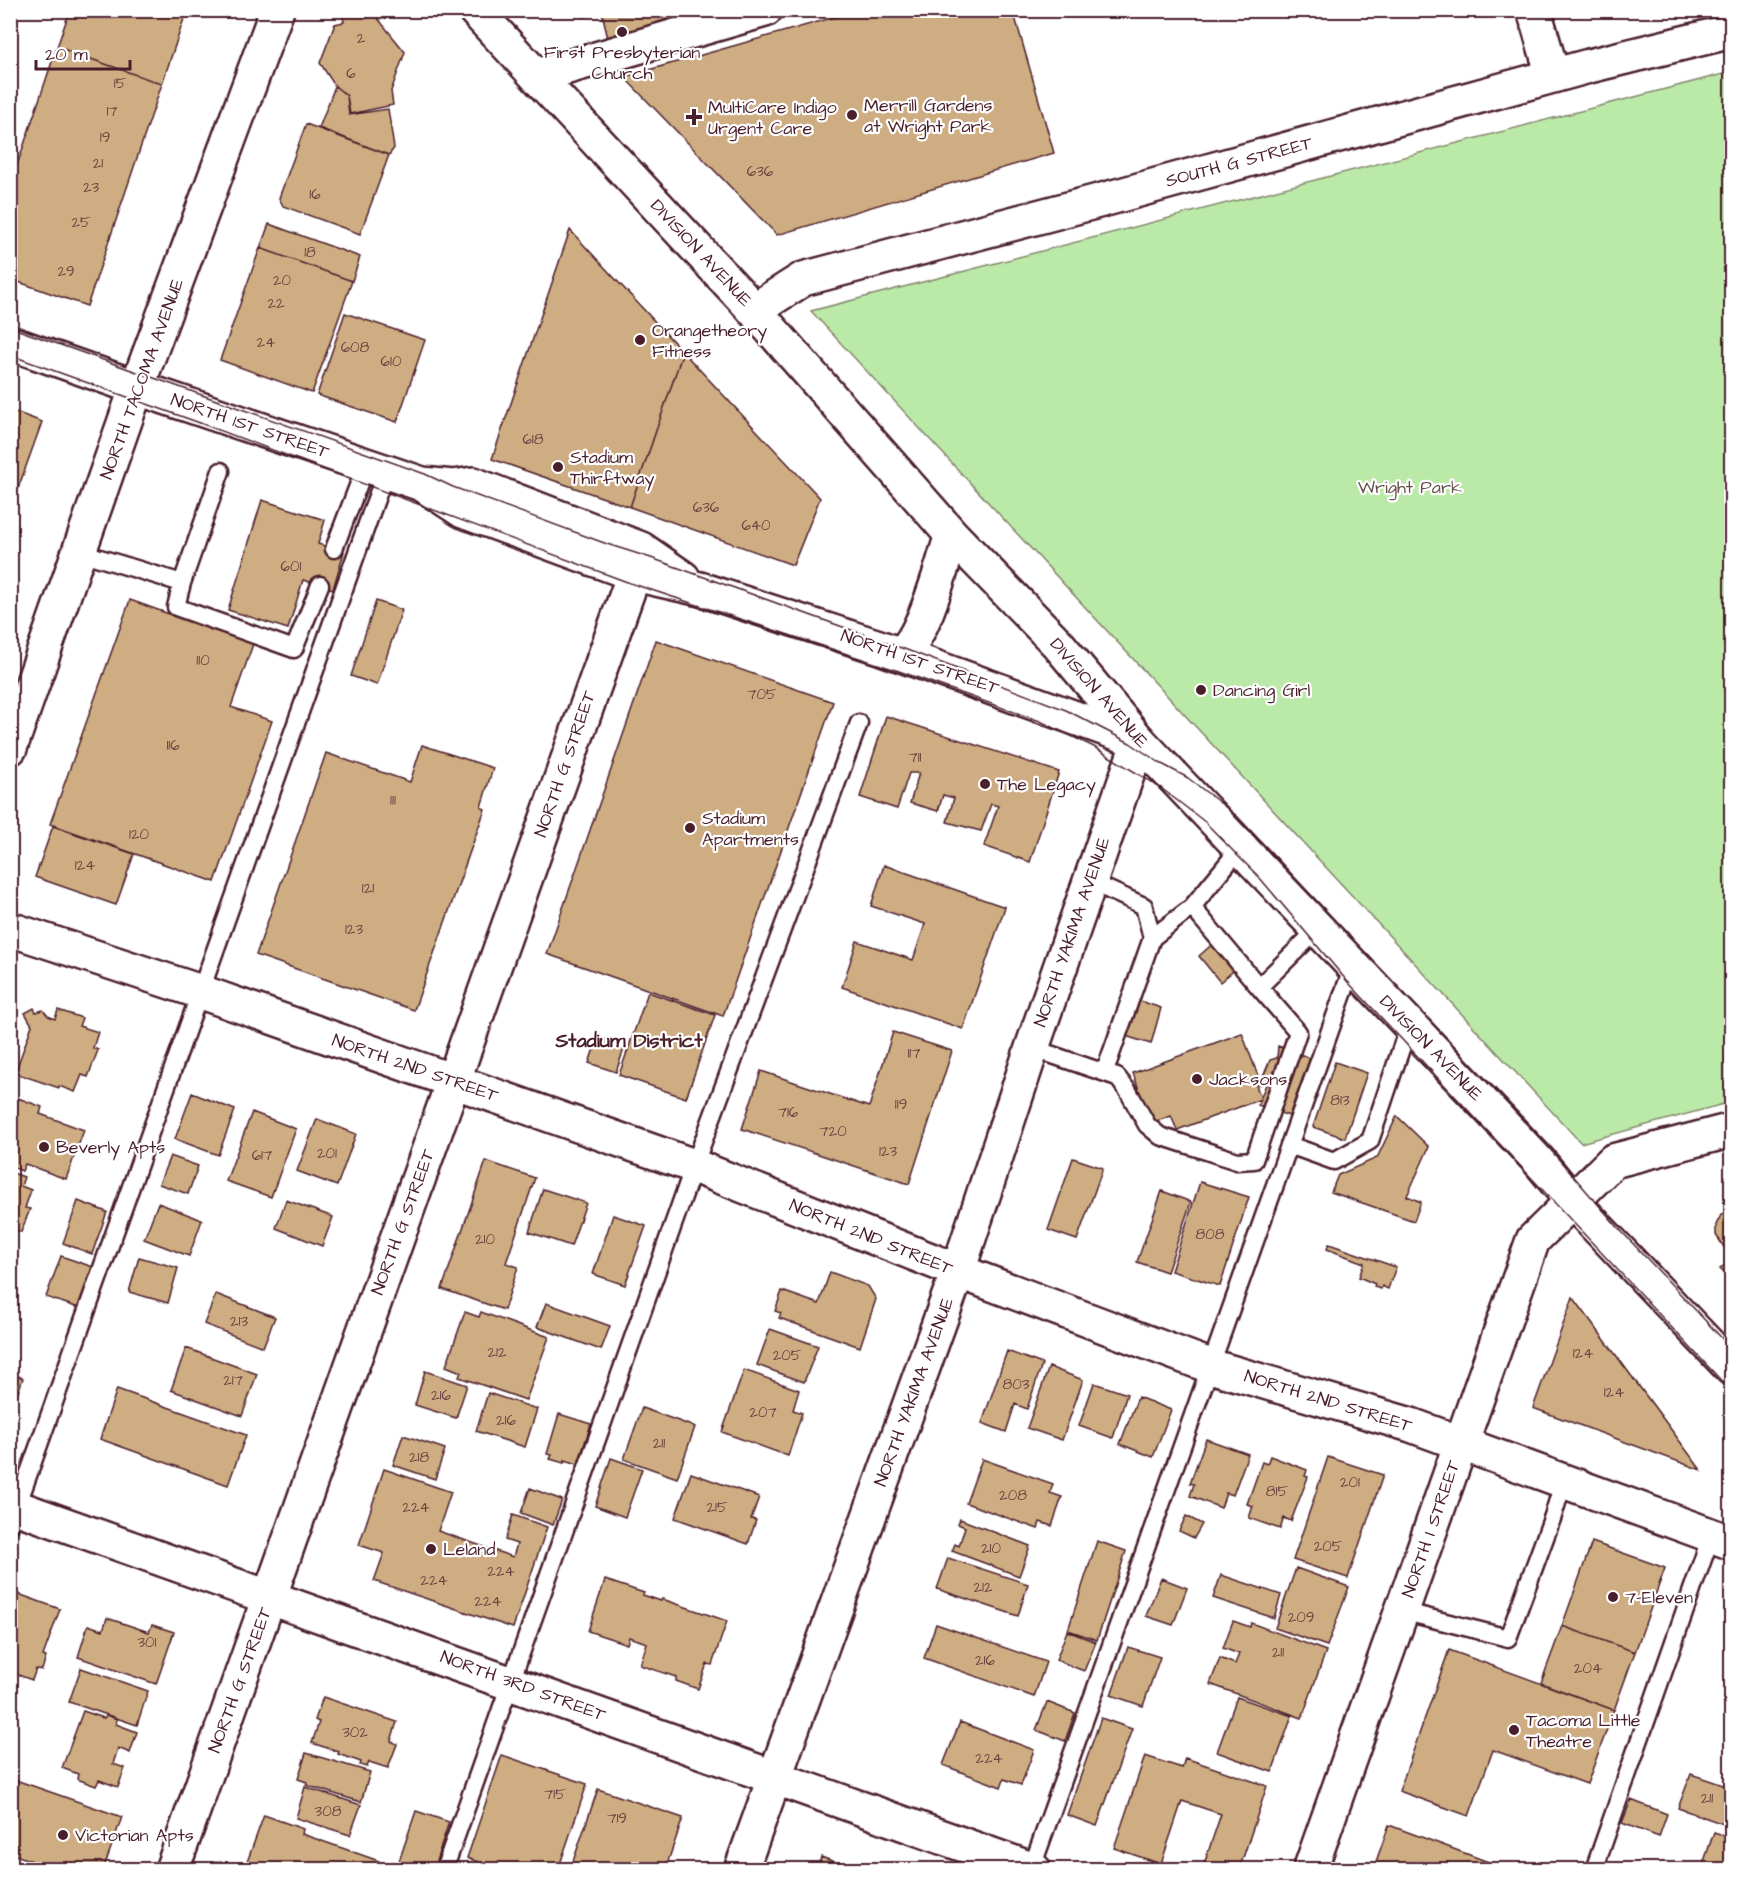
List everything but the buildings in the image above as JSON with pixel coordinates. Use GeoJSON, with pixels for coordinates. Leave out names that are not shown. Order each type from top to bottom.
{"type":"FeatureCollection","features":[{"type":"Feature","properties":{"kind":"street","name":"NORTH TACOMA AVENUE"},"geometry":{"type":"LineString","coordinates":[[10,748],[138,388],[277,10]]}},
{"type":"Feature","properties":{"kind":"street","name":"DIVISION AVENUE"},"geometry":{"type":"LineString","coordinates":[[475,10],[754,310],[952,535],[1058,644],[1139,741],[1539,1161],[1572,1202],[1731,1368]]}},
{"type":"Feature","properties":{"kind":"street"},"geometry":{"type":"LineString","coordinates":[[537,76],[765,10]]}},
{"type":"Feature","properties":{"kind":"street"},"geometry":{"type":"LineString","coordinates":[[1534,10],[1553,76]]}},
{"type":"Feature","properties":{"kind":"street","name":"SOUTH G STREET"},"geometry":{"type":"LineString","coordinates":[[754,310],[803,279],[1106,199],[1553,76],[1731,32]]}},
{"type":"Feature","properties":{"kind":"street","name":"NORTH 1ST STREET"},"geometry":{"type":"LineString","coordinates":[[10,342],[422,484],[464,511],[634,574],[700,589],[900,654],[1139,741]]}},
{"type":"Feature","properties":{"kind":"street","name":"NORTH 1ST STREET"},"geometry":{"type":"LineString","coordinates":[[422,484],[453,487],[473,484],[641,549],[700,589]]}},
{"type":"Feature","properties":{"kind":"street"},"geometry":{"type":"LineString","coordinates":[[900,654],[907,650],[919,632],[952,535]]}},
{"type":"Feature","properties":{"kind":"street","name":"NORTH G STREET"},"geometry":{"type":"LineString","coordinates":[[172,1869],[634,574]]}},
{"type":"Feature","properties":{"kind":"street","name":"NORTH YAKIMA AVENUE"},"geometry":{"type":"LineString","coordinates":[[741,1869],[958,1271],[1089,881],[1139,741]]}},
{"type":"Feature","properties":{"kind":"street","name":"NORTH 2ND STREET"},"geometry":{"type":"LineString","coordinates":[[10,929],[201,992],[694,1166],[958,1271],[1210,1366],[1412,1425],[1563,1483],[1721,1539]]}},
{"type":"Feature","properties":{"kind":"street","name":"NORTH I STREET"},"geometry":{"type":"LineString","coordinates":[[1310,1869],[1533,1240],[1613,1161],[1731,1130]]}},
{"type":"Feature","properties":{"kind":"street","name":"NORTH 3RD STREET"},"geometry":{"type":"LineString","coordinates":[[13,1513],[270,1597],[1032,1869]]}},
{"type":"Feature","properties":{"kind":"lane"},"geometry":{"type":"LineString","coordinates":[[334,549],[376,468]]}},
{"type":"Feature","properties":{"kind":"lane"},"geometry":{"type":"LineString","coordinates":[[13,1513],[201,992],[376,468]]}},
{"type":"Feature","properties":{"kind":"lane"},"geometry":{"type":"LineString","coordinates":[[221,471],[182,583],[176,607],[294,649],[320,585]]}},
{"type":"Feature","properties":{"kind":"lane"},"geometry":{"type":"LineString","coordinates":[[80,552],[182,583]]}},
{"type":"Feature","properties":{"kind":"lane"},"geometry":{"type":"LineString","coordinates":[[444,1869],[694,1166],[859,723]]}},
{"type":"Feature","properties":{"kind":"lane"},"geometry":{"type":"LineString","coordinates":[[1105,1071],[1152,938],[1192,907],[1241,847]]}},
{"type":"Feature","properties":{"kind":"lane"},"geometry":{"type":"LineString","coordinates":[[1089,881],[1144,906],[1152,938]]}},
{"type":"Feature","properties":{"kind":"lane"},"geometry":{"type":"LineString","coordinates":[[1032,1048],[1105,1071],[1117,1077],[1128,1091],[1147,1125],[1160,1136],[1237,1161],[1254,1160],[1298,1032],[1192,907]]}},
{"type":"Feature","properties":{"kind":"lane"},"geometry":{"type":"LineString","coordinates":[[1259,987],[1318,929]]}},
{"type":"Feature","properties":{"kind":"lane"},"geometry":{"type":"LineString","coordinates":[[1032,1869],[1353,966]]}},
{"type":"Feature","properties":{"kind":"lane"},"geometry":{"type":"LineString","coordinates":[[1288,1145],[1334,1161],[1370,1141],[1409,1025]]}},
{"type":"Feature","properties":{"kind":"lane"},"geometry":{"type":"LineString","coordinates":[[1402,1611],[1508,1638],[1563,1483]]}},
{"type":"Feature","properties":{"kind":"lane"},"geometry":{"type":"LineString","coordinates":[[1594,1869],[1721,1539]]}},
{"type":"Feature","properties":{"kind":"green space","name":"Wright Park"},"geometry":{"type":"Polygon","coordinates":[[[1731,72],[1731,1102],[1581,1143],[811,311],[1731,72]]]}},
{"type":"Feature","properties":{"kind":"tram line"},"geometry":{"type":"LineString","coordinates":[[10,327],[425,474],[453,487],[607,544],[907,650],[1066,710],[1130,743],[1188,778],[1237,816],[1548,1147],[1623,1233],[1732,1349]]}},
{"type":"Feature","properties":{"kind":"tram line"},"geometry":{"type":"LineString","coordinates":[[10,355],[630,583],[896,670],[1040,721],[1094,747],[1161,788],[1205,822],[1259,877],[1347,981],[1732,1392]]}},
{"type":"Feature","properties":{"kind":"place","name":"First Presbyterian Church"},"geometry":{"type":"Point","coordinates":[622,32]}},
{"type":"Feature","properties":{"kind":"place","name":"Merrill Gardens at Wright Park"},"geometry":{"type":"Point","coordinates":[852,115]}},
{"type":"Feature","properties":{"kind":"place","name":"MultiCare Indigo Urgent Care"},"geometry":{"type":"Point","coordinates":[694,117]}},
{"type":"Feature","properties":{"kind":"place","name":"Orangetheory Fitness"},"geometry":{"type":"Point","coordinates":[640,340]}},
{"type":"Feature","properties":{"kind":"place","name":"Stadium Thirftway"},"geometry":{"type":"Point","coordinates":[558,467]}},
{"type":"Feature","properties":{"kind":"place","name":"Dancing Girl"},"geometry":{"type":"Point","coordinates":[1201,690]}},
{"type":"Feature","properties":{"kind":"place","name":"The Legacy"},"geometry":{"type":"Point","coordinates":[985,784]}},
{"type":"Feature","properties":{"kind":"place","name":"Stadium Apartments"},"geometry":{"type":"Point","coordinates":[690,828]}},
{"type":"Feature","properties":{"kind":"place","name":"Jacksons"},"geometry":{"type":"Point","coordinates":[1197,1079]}},
{"type":"Feature","properties":{"kind":"place","name":"Beverly Apts"},"geometry":{"type":"Point","coordinates":[44,1147]}},
{"type":"Feature","properties":{"kind":"place","name":"Leland"},"geometry":{"type":"Point","coordinates":[431,1549]}},
{"type":"Feature","properties":{"kind":"place","name":"7-Eleven"},"geometry":{"type":"Point","coordinates":[1613,1597]}},
{"type":"Feature","properties":{"kind":"place","name":"Tacoma Little Theatre"},"geometry":{"type":"Point","coordinates":[1514,1730]}},
{"type":"Feature","properties":{"kind":"place","name":"Victorian Apts"},"geometry":{"type":"Point","coordinates":[63,1835]}},
{"type":"Feature","properties":{"kind":"district","name":"Stadium District"},"geometry":{"type":"Point","coordinates":[629,1041]}}]}
